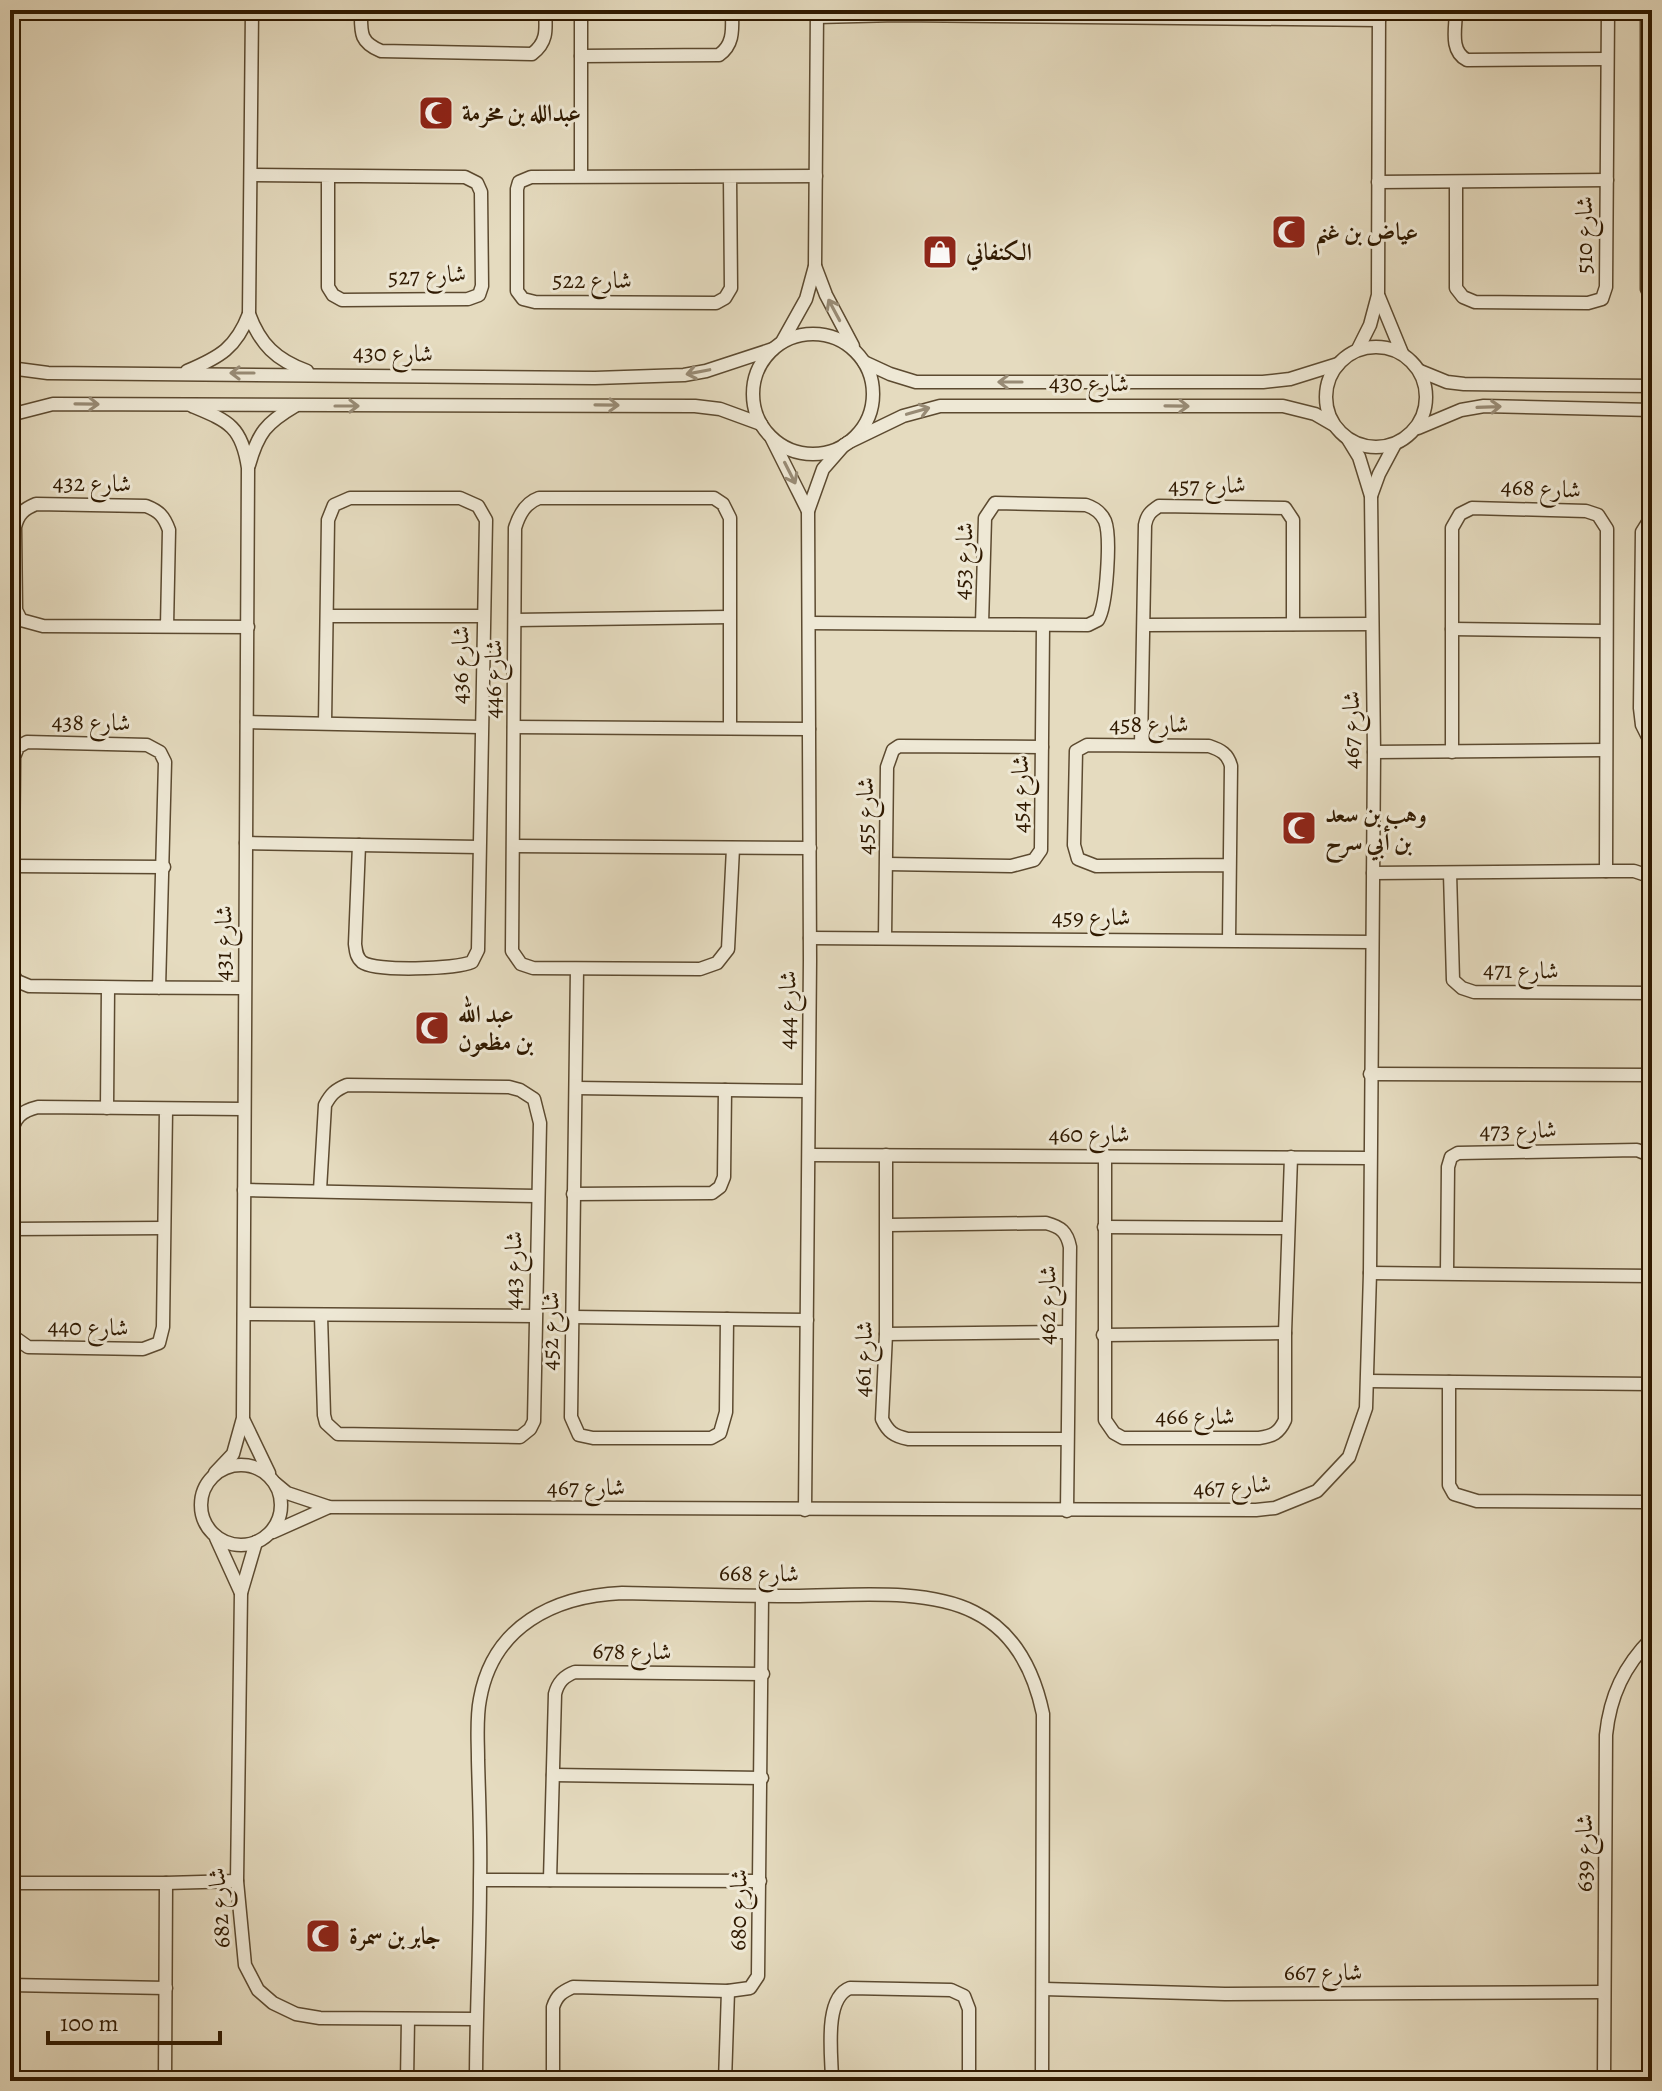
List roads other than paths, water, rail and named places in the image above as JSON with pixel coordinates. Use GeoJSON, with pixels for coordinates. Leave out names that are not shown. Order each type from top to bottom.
{"type":"FeatureCollection","features":[{"type":"Feature","properties":{"kind":"street"},"geometry":{"type":"LineString","coordinates":[[183,373],[227,351],[243,329],[249,314],[252,10]]}},
{"type":"Feature","properties":{"kind":"street"},"geometry":{"type":"LineString","coordinates":[[361,10],[361,34],[369,46],[381,51],[532,54],[542,46],[546,35],[545,10]]}},
{"type":"Feature","properties":{"kind":"street"},"geometry":{"type":"LineString","coordinates":[[581,10],[581,176]]}},
{"type":"Feature","properties":{"kind":"street"},"geometry":{"type":"LineString","coordinates":[[581,56],[719,55],[727,50],[732,40],[732,10]]}},
{"type":"Feature","properties":{"kind":"street"},"geometry":{"type":"LineString","coordinates":[[1456,10],[1456,50],[1459,56],[1467,60],[1607,59]]}},
{"type":"Feature","properties":{"kind":"street","name":"شارع 510"},"geometry":{"type":"LineString","coordinates":[[1456,183],[1456,288],[1463,297],[1475,302],[1588,303],[1602,299],[1606,287],[1608,10]]}},
{"type":"Feature","properties":{"kind":"street"},"geometry":{"type":"LineString","coordinates":[[1647,10],[1650,59],[1647,289],[1652,300]]}},
{"type":"Feature","properties":{"kind":"street"},"geometry":{"type":"LineString","coordinates":[[765,430],[753,402],[759,368],[778,346],[806,299],[815,266],[817,13],[1379,15],[1378,295],[1370,325],[1358,349]]}},
{"type":"Feature","properties":{"kind":"street","name":"شارع 527"},"geometry":{"type":"LineString","coordinates":[[252,175],[465,177],[477,183],[481,192],[482,286],[479,295],[468,299],[357,300],[342,300],[333,295],[328,287],[328,176]]}},
{"type":"Feature","properties":{"kind":"street","name":"شارع 522"},"geometry":{"type":"LineString","coordinates":[[730,177],[731,288],[725,298],[716,303],[535,302],[523,299],[517,291],[517,189],[519,182],[531,177],[816,176]]}},
{"type":"Feature","properties":{"kind":"street"},"geometry":{"type":"LineString","coordinates":[[1378,182],[1607,180]]}},
{"type":"Feature","properties":{"kind":"street"},"geometry":{"type":"LineString","coordinates":[[10,415],[53,404],[695,406],[720,409],[765,430],[779,444],[805,454],[832,451],[846,444],[861,429],[870,411],[871,381],[826,295],[815,266]]}},
{"type":"Feature","properties":{"kind":"street"},"geometry":{"type":"LineString","coordinates":[[1378,295],[1402,353]]}},
{"type":"Feature","properties":{"kind":"street"},"geometry":{"type":"LineString","coordinates":[[249,314],[264,345],[287,363],[315,374]]}},
{"type":"Feature","properties":{"kind":"street"},"geometry":{"type":"LineString","coordinates":[[778,346],[794,336],[821,334],[834,337],[860,357]]}},
{"type":"Feature","properties":{"kind":"street","name":"شارع 430"},"geometry":{"type":"LineString","coordinates":[[10,368],[32,372],[595,378],[684,375],[706,371],[778,346]]}},
{"type":"Feature","properties":{"kind":"street"},"geometry":{"type":"LineString","coordinates":[[1652,386],[1447,382],[1420,371],[1402,353],[1388,347],[1373,346],[1358,349],[1338,364],[1331,375],[1326,400],[1334,425],[1348,439],[1363,446],[1379,447],[1395,444],[1415,429],[1452,413],[1484,406],[1652,410]]}},
{"type":"Feature","properties":{"kind":"street","name":"شارع 430"},"geometry":{"type":"LineString","coordinates":[[860,357],[890,374],[916,382],[1232,383],[1290,379],[1338,364]]}},
{"type":"Feature","properties":{"kind":"street"},"geometry":{"type":"LineString","coordinates":[[1415,429],[1422,419],[1427,395],[1420,371]]}},
{"type":"Feature","properties":{"kind":"street","name":"شارع 431"},"geometry":{"type":"LineString","coordinates":[[192,406],[222,418],[235,430],[242,441],[248,468],[243,1418],[233,1454],[215,1473]]}},
{"type":"Feature","properties":{"kind":"street","name":"شارع 431"},"geometry":{"type":"LineString","coordinates":[[248,468],[259,436],[275,418],[295,406]]}},
{"type":"Feature","properties":{"kind":"street","name":"شارع 430"},"geometry":{"type":"LineString","coordinates":[[846,444],[903,416],[940,406],[1283,406],[1315,414],[1334,425]]}},
{"type":"Feature","properties":{"kind":"street","name":"شارع 444"},"geometry":{"type":"LineString","coordinates":[[765,430],[808,511]]}},
{"type":"Feature","properties":{"kind":"street","name":"شارع 467"},"geometry":{"type":"LineString","coordinates":[[274,1481],[287,1493],[329,1507],[1256,1510],[1275,1508],[1317,1491],[1349,1457],[1361,1426],[1368,1381],[1374,752],[1371,496],[1359,457],[1348,439]]}},
{"type":"Feature","properties":{"kind":"street","name":"شارع 444"},"geometry":{"type":"LineString","coordinates":[[805,1510],[810,938],[808,511],[823,469],[846,444]]}},
{"type":"Feature","properties":{"kind":"street","name":"شارع 467"},"geometry":{"type":"LineString","coordinates":[[1371,496],[1395,444]]}},
{"type":"Feature","properties":{"kind":"street","name":"شارع 436"},"geometry":{"type":"LineString","coordinates":[[325,723],[328,520],[334,505],[350,498],[460,498],[478,506],[486,520],[478,950],[472,962],[459,966],[384,968],[364,964],[357,956],[359,845]]}},
{"type":"Feature","properties":{"kind":"street","name":"شارع 446"},"geometry":{"type":"LineString","coordinates":[[730,728],[730,518],[723,504],[714,498],[539,498],[526,506],[515,528],[512,951],[521,964],[533,968],[700,969],[717,963],[728,949],[733,848]]}},
{"type":"Feature","properties":{"kind":"street","name":"شارع 453"},"geometry":{"type":"LineString","coordinates":[[810,623],[1088,625],[1098,620],[1103,612],[1107,529],[1101,515],[1086,505],[995,503],[989,508],[985,518],[982,624]]}},
{"type":"Feature","properties":{"kind":"street","name":"شارع 432"},"geometry":{"type":"LineString","coordinates":[[167,626],[169,530],[158,511],[146,506],[36,504],[18,517],[15,527],[16,610],[21,620],[43,626],[248,627]]}},
{"type":"Feature","properties":{"kind":"street","name":"شارع 457"},"geometry":{"type":"LineString","coordinates":[[1141,745],[1147,515],[1159,506],[1285,508],[1293,520],[1293,624]]}},
{"type":"Feature","properties":{"kind":"street","name":"شارع 468"},"geometry":{"type":"LineString","coordinates":[[1452,752],[1452,528],[1460,514],[1472,508],[1586,511],[1598,515],[1607,529],[1606,871]]}},
{"type":"Feature","properties":{"kind":"street"},"geometry":{"type":"LineString","coordinates":[[1652,516],[1642,532],[1647,629],[1642,725],[1652,745]]}},
{"type":"Feature","properties":{"kind":"street"},"geometry":{"type":"LineString","coordinates":[[328,616],[482,616]]}},
{"type":"Feature","properties":{"kind":"street"},"geometry":{"type":"LineString","coordinates":[[515,620],[729,617]]}},
{"type":"Feature","properties":{"kind":"street"},"geometry":{"type":"LineString","coordinates":[[1144,625],[1372,624]]}},
{"type":"Feature","properties":{"kind":"street","name":"شارع 454"},"geometry":{"type":"LineString","coordinates":[[887,864],[1011,866],[1034,860],[1041,850],[1043,626]]}},
{"type":"Feature","properties":{"kind":"street"},"geometry":{"type":"LineString","coordinates":[[1452,629],[1605,631]]}},
{"type":"Feature","properties":{"kind":"street"},"geometry":{"type":"LineString","coordinates":[[247,722],[480,727]]}},
{"type":"Feature","properties":{"kind":"street"},"geometry":{"type":"LineString","coordinates":[[514,727],[809,729]]}},
{"type":"Feature","properties":{"kind":"street","name":"شارع 438"},"geometry":{"type":"LineString","coordinates":[[159,988],[165,762],[160,752],[147,745],[27,742],[18,747],[14,757],[12,973],[17,981],[29,986],[108,988],[159,988],[244,988]]}},
{"type":"Feature","properties":{"kind":"street","name":"شارع 458"},"geometry":{"type":"LineString","coordinates":[[1228,865],[1096,866],[1078,859],[1074,845],[1076,751],[1087,745],[1209,746],[1229,759],[1229,940]]}},
{"type":"Feature","properties":{"kind":"street","name":"شارع 455"},"geometry":{"type":"LineString","coordinates":[[885,938],[887,767],[893,750],[907,746],[1042,747]]}},
{"type":"Feature","properties":{"kind":"street"},"geometry":{"type":"LineString","coordinates":[[1374,752],[1605,750]]}},
{"type":"Feature","properties":{"kind":"street"},"geometry":{"type":"LineString","coordinates":[[246,843],[479,847]]}},
{"type":"Feature","properties":{"kind":"street"},"geometry":{"type":"LineString","coordinates":[[514,846],[810,848]]}},
{"type":"Feature","properties":{"kind":"street"},"geometry":{"type":"LineString","coordinates":[[13,866],[164,867]]}},
{"type":"Feature","properties":{"kind":"street"},"geometry":{"type":"LineString","coordinates":[[1373,873],[1634,871],[1652,877]]}},
{"type":"Feature","properties":{"kind":"street","name":"شارع 471"},"geometry":{"type":"LineString","coordinates":[[1450,873],[1453,980],[1456,985],[1474,992],[1652,993]]}},
{"type":"Feature","properties":{"kind":"street","name":"شارع 459"},"geometry":{"type":"LineString","coordinates":[[810,938],[1372,942]]}},
{"type":"Feature","properties":{"kind":"street","name":"شارع 452"},"geometry":{"type":"LineString","coordinates":[[577,969],[571,1417],[579,1435],[593,1438],[711,1438],[720,1433],[726,1412],[727,1319]]}},
{"type":"Feature","properties":{"kind":"street"},"geometry":{"type":"LineString","coordinates":[[107,1108],[108,988]]}},
{"type":"Feature","properties":{"kind":"street"},"geometry":{"type":"LineString","coordinates":[[1370,1074],[1652,1075]]}},
{"type":"Feature","properties":{"kind":"street","name":"شارع 443"},"geometry":{"type":"LineString","coordinates":[[320,1190],[325,1105],[331,1093],[339,1088],[347,1085],[509,1087],[534,1099],[539,1113],[534,1421],[530,1429],[520,1437],[352,1436],[331,1430],[324,1415],[321,1316]]}},
{"type":"Feature","properties":{"kind":"street"},"geometry":{"type":"LineString","coordinates":[[576,1088],[808,1091]]}},
{"type":"Feature","properties":{"kind":"street"},"geometry":{"type":"LineString","coordinates":[[573,1194],[712,1193],[720,1187],[724,1177],[725,1090]]}},
{"type":"Feature","properties":{"kind":"street","name":"شارع 440"},"geometry":{"type":"LineString","coordinates":[[166,1110],[162,1336],[159,1343],[143,1349],[38,1348],[19,1342],[12,1330],[11,1135],[17,1116],[38,1107],[243,1109]]}},
{"type":"Feature","properties":{"kind":"street","name":"شارع 473"},"geometry":{"type":"LineString","coordinates":[[1447,1272],[1448,1167],[1451,1157],[1458,1153],[1637,1150],[1652,1156]]}},
{"type":"Feature","properties":{"kind":"street","name":"شارع 460"},"geometry":{"type":"LineString","coordinates":[[809,1155],[1369,1158]]}},
{"type":"Feature","properties":{"kind":"street","name":"شارع 461"},"geometry":{"type":"LineString","coordinates":[[886,1155],[888,1225],[882,1419],[890,1433],[908,1439],[1066,1439]]}},
{"type":"Feature","properties":{"kind":"street","name":"شارع 466"},"geometry":{"type":"LineString","coordinates":[[1105,1156],[1105,1420],[1114,1433],[1123,1438],[1259,1438],[1272,1436],[1281,1430],[1285,1420],[1291,1157]]}},
{"type":"Feature","properties":{"kind":"street"},"geometry":{"type":"LineString","coordinates":[[244,1190],[536,1196]]}},
{"type":"Feature","properties":{"kind":"street","name":"شارع 462"},"geometry":{"type":"LineString","coordinates":[[888,1225],[1046,1223],[1062,1229],[1068,1236],[1067,1511]]}},
{"type":"Feature","properties":{"kind":"street"},"geometry":{"type":"LineString","coordinates":[[1104,1227],[1288,1228]]}},
{"type":"Feature","properties":{"kind":"street"},"geometry":{"type":"LineString","coordinates":[[12,1229],[163,1228]]}},
{"type":"Feature","properties":{"kind":"street"},"geometry":{"type":"LineString","coordinates":[[1370,1273],[1652,1276]]}},
{"type":"Feature","properties":{"kind":"street"},"geometry":{"type":"LineString","coordinates":[[244,1314],[534,1316]]}},
{"type":"Feature","properties":{"kind":"street"},"geometry":{"type":"LineString","coordinates":[[573,1317],[807,1320]]}},
{"type":"Feature","properties":{"kind":"street"},"geometry":{"type":"LineString","coordinates":[[886,1334],[1068,1332]]}},
{"type":"Feature","properties":{"kind":"street"},"geometry":{"type":"LineString","coordinates":[[1103,1335],[1285,1333]]}},
{"type":"Feature","properties":{"kind":"street"},"geometry":{"type":"LineString","coordinates":[[1368,1381],[1652,1384]]}},
{"type":"Feature","properties":{"kind":"street"},"geometry":{"type":"LineString","coordinates":[[1449,1382],[1449,1485],[1454,1494],[1477,1501],[1646,1502],[1652,1497]]}},
{"type":"Feature","properties":{"kind":"street","name":"شارع 431"},"geometry":{"type":"LineString","coordinates":[[243,1418],[259,1458],[274,1481]]}},
{"type":"Feature","properties":{"kind":"street"},"geometry":{"type":"LineString","coordinates":[[245,1464],[260,1469],[274,1481],[282,1503],[277,1524],[270,1533],[256,1542],[235,1545],[215,1537],[206,1526],[201,1512],[201,1498],[206,1484],[215,1473],[229,1466],[245,1464]]}},
{"type":"Feature","properties":{"kind":"street","name":"شارع 467"},"geometry":{"type":"LineString","coordinates":[[270,1533],[329,1507]]}},
{"type":"Feature","properties":{"kind":"street","name":"شارع 682"},"geometry":{"type":"LineString","coordinates":[[215,1537],[241,1593]]}},
{"type":"Feature","properties":{"kind":"street","name":"شارع 682"},"geometry":{"type":"LineString","coordinates":[[256,1542],[241,1593],[237,1881],[245,1965],[258,1990],[273,2003],[296,2014],[320,2018],[476,2019]]}},
{"type":"Feature","properties":{"kind":"street","name":"شارع 668"},"geometry":{"type":"LineString","coordinates":[[476,2081],[481,1880],[480,1698],[497,1655],[509,1638],[544,1610],[576,1598],[622,1593],[923,1597],[973,1611],[997,1626],[1013,1642],[1037,1686],[1043,1714],[1042,2081]]}},
{"type":"Feature","properties":{"kind":"street","name":"شارع 680"},"geometry":{"type":"LineString","coordinates":[[728,1991],[750,1988],[758,1976],[762,1596]]}},
{"type":"Feature","properties":{"kind":"street","name":"شارع 639"},"geometry":{"type":"LineString","coordinates":[[1604,2081],[1605,1752],[1608,1714],[1628,1666],[1652,1638]]}},
{"type":"Feature","properties":{"kind":"street","name":"شارع 678"},"geometry":{"type":"LineString","coordinates":[[550,1880],[555,1694],[566,1675],[575,1672],[763,1674]]}},
{"type":"Feature","properties":{"kind":"street"},"geometry":{"type":"LineString","coordinates":[[553,1775],[762,1778]]}},
{"type":"Feature","properties":{"kind":"street"},"geometry":{"type":"LineString","coordinates":[[481,1880],[760,1881]]}},
{"type":"Feature","properties":{"kind":"street"},"geometry":{"type":"LineString","coordinates":[[10,1883],[237,1881]]}},
{"type":"Feature","properties":{"kind":"street"},"geometry":{"type":"LineString","coordinates":[[165,2081],[166,1883]]}},
{"type":"Feature","properties":{"kind":"street"},"geometry":{"type":"LineString","coordinates":[[10,1985],[166,1988]]}},
{"type":"Feature","properties":{"kind":"street"},"geometry":{"type":"LineString","coordinates":[[553,2081],[553,2007],[557,1997],[573,1987],[728,1991],[725,2081]]}},
{"type":"Feature","properties":{"kind":"street"},"geometry":{"type":"LineString","coordinates":[[832,2081],[832,2009],[838,1996],[850,1988],[951,1990],[964,1996],[969,2009],[969,2081]]}},
{"type":"Feature","properties":{"kind":"street","name":"شارع 667"},"geometry":{"type":"LineString","coordinates":[[1044,1989],[1225,1994],[1603,1992]]}},
{"type":"Feature","properties":{"kind":"street"},"geometry":{"type":"LineString","coordinates":[[407,2081],[408,2019]]}},
{"type":"Feature","properties":{"kind":"place","name":"عبدالله بن مخرمة"},"geometry":{"type":"Point","coordinates":[436,113]}},
{"type":"Feature","properties":{"kind":"place","name":"عياض بن غنم"},"geometry":{"type":"Point","coordinates":[1289,232]}},
{"type":"Feature","properties":{"kind":"place","name":"الكنفاني"},"geometry":{"type":"Point","coordinates":[940,252]}},
{"type":"Feature","properties":{"kind":"place","name":"وهب بن سعد بن أبي سرح"},"geometry":{"type":"Point","coordinates":[1299,828]}},
{"type":"Feature","properties":{"kind":"place","name":"عبد الله بن مظعون"},"geometry":{"type":"Point","coordinates":[432,1028]}},
{"type":"Feature","properties":{"kind":"place","name":"جابر بن سمرة"},"geometry":{"type":"Point","coordinates":[323,1936]}}]}
